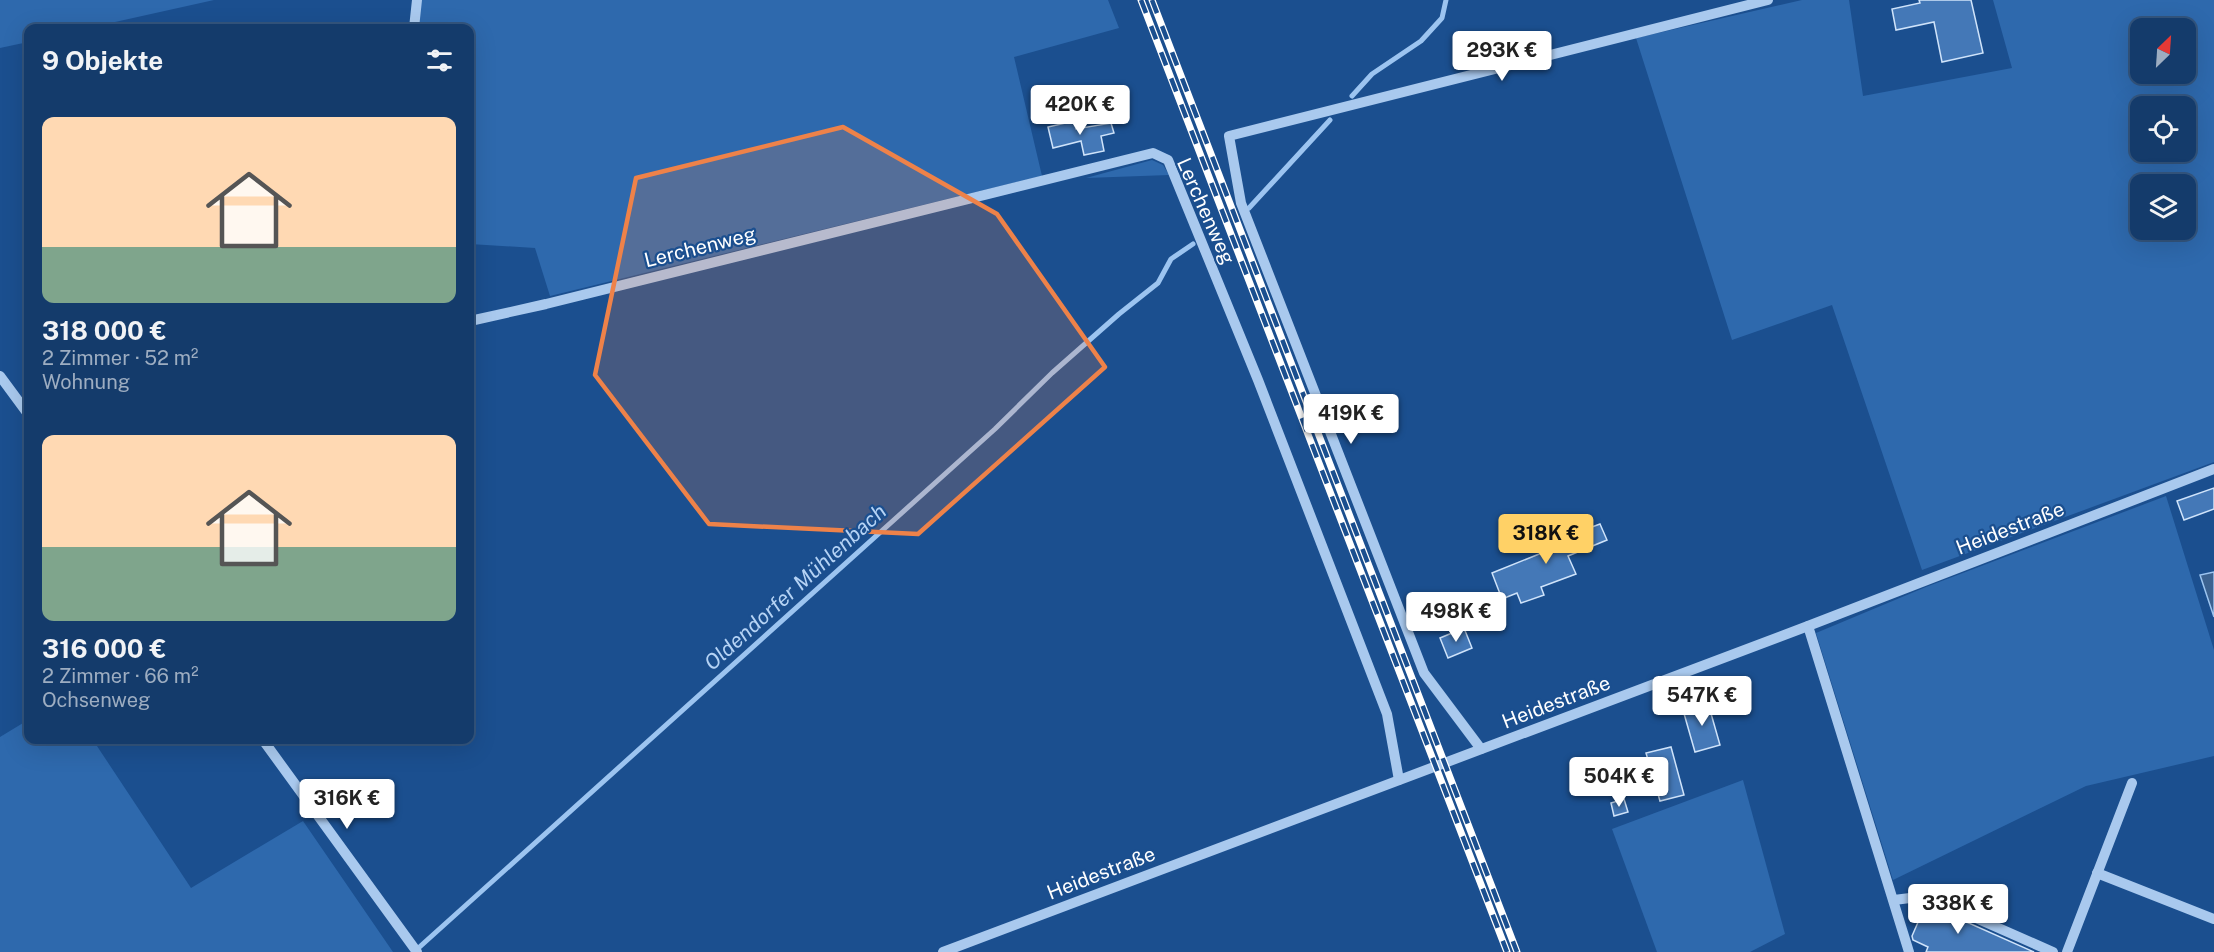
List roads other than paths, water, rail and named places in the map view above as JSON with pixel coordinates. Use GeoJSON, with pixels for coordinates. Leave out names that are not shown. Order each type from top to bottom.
{"type":"FeatureCollection","features":[{"type":"Feature","properties":{"kind":"street"},"geometry":{"type":"LineString","coordinates":[[414,24],[417,0]]}},
{"type":"Feature","properties":{"kind":"street","name":"Lerchenweg"},"geometry":{"type":"LineString","coordinates":[[1481,749],[1424,673],[1241,203],[1229,136],[1768,0]]}},
{"type":"Feature","properties":{"kind":"street","name":"Lerchenweg"},"geometry":{"type":"LineString","coordinates":[[474,320],[1153,153],[1168,160],[1263,391],[1387,714],[1400,780]]}},
{"type":"Feature","properties":{"kind":"street"},"geometry":{"type":"LineString","coordinates":[[0,376],[24,409]]}},
{"type":"Feature","properties":{"kind":"street","name":"Heidestraße"},"geometry":{"type":"LineString","coordinates":[[943,952],[1808,626],[2214,469]]}},
{"type":"Feature","properties":{"kind":"street"},"geometry":{"type":"LineString","coordinates":[[1808,626],[1909,952]]}},
{"type":"Feature","properties":{"kind":"street"},"geometry":{"type":"LineString","coordinates":[[266,744],[417,952]]}},
{"type":"Feature","properties":{"kind":"street"},"geometry":{"type":"LineString","coordinates":[[2067,952],[2132,783]]}},
{"type":"Feature","properties":{"kind":"street"},"geometry":{"type":"LineString","coordinates":[[2097,873],[2214,919]]}},
{"type":"Feature","properties":{"kind":"street"},"geometry":{"type":"LineString","coordinates":[[1894,900],[1926,896],[2053,952]]}},
{"type":"Feature","properties":{"kind":"waterway","name":"Oldendorfer Mühlenbach"},"geometry":{"type":"LineString","coordinates":[[1352,96],[1372,74],[1421,41],[1442,18],[1446,0]]}},
{"type":"Feature","properties":{"kind":"waterway","name":"Oldendorfer Mühlenbach"},"geometry":{"type":"LineString","coordinates":[[1249,208],[1330,120]]}},
{"type":"Feature","properties":{"kind":"waterway","name":"Oldendorfer Mühlenbach"},"geometry":{"type":"LineString","coordinates":[[415,951],[995,429],[1052,373],[1158,283],[1171,259],[1193,244]]}},
{"type":"Feature","properties":{"kind":"railway"},"geometry":{"type":"LineString","coordinates":[[1141,0],[1507,952]]}},
{"type":"Feature","properties":{"kind":"railway"},"geometry":{"type":"LineString","coordinates":[[1152,0],[1517,952]]}}]}
